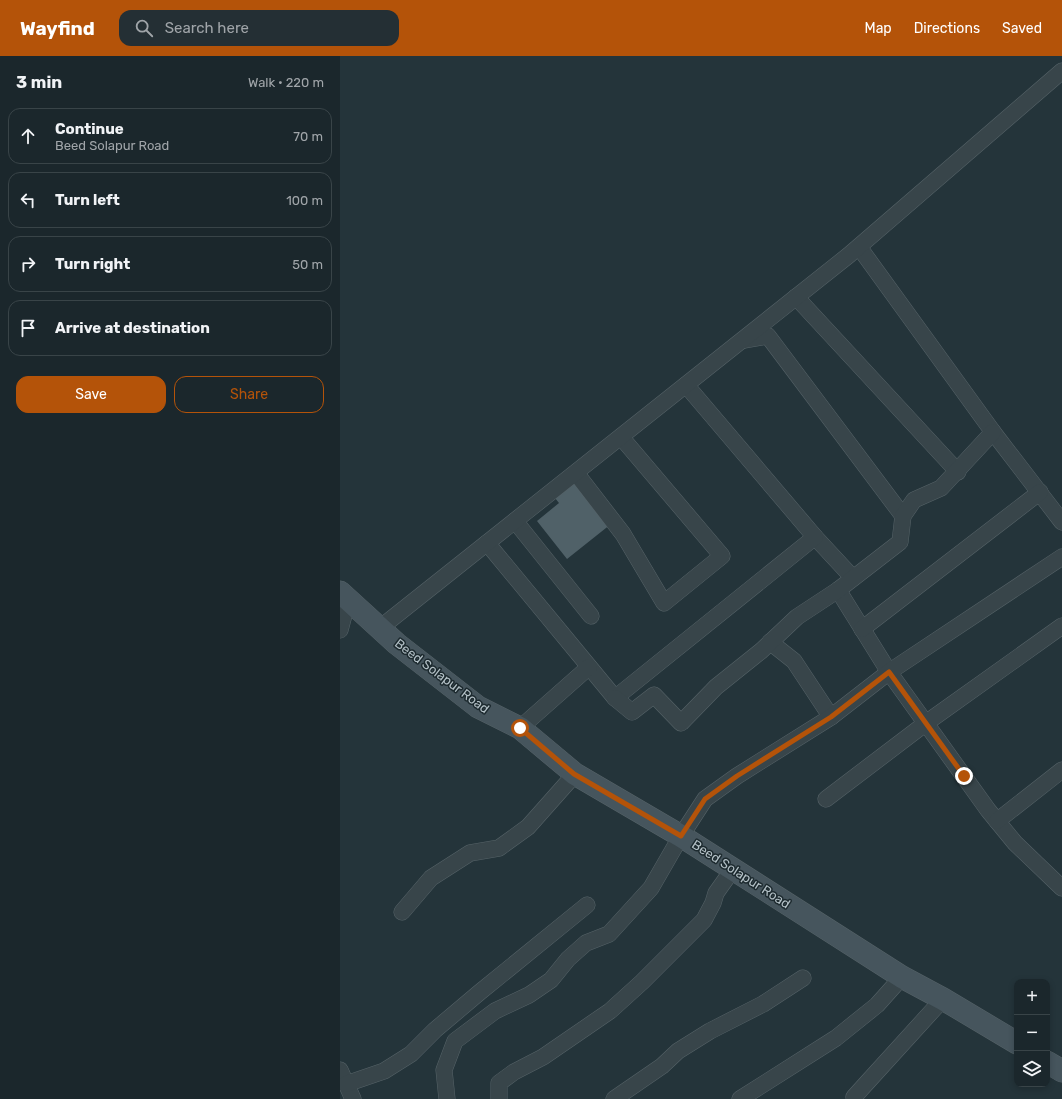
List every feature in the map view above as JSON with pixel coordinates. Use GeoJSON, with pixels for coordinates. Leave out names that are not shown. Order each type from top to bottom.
{"type":"FeatureCollection","features":[{"type":"Feature","properties":{"kind":"main road","name":"Beed Solapur Road"},"geometry":{"type":"LineString","coordinates":[[344,596],[397,644],[478,707],[520,728],[574,774],[681,836],[902,977],[943,999],[1014,1041]]}},
{"type":"Feature","properties":{"kind":"main road"},"geometry":{"type":"LineString","coordinates":[[1050,1064],[1062,1071]]}},
{"type":"Feature","properties":{"kind":"street"},"geometry":{"type":"LineString","coordinates":[[380,628],[859,247],[1062,71]]}},
{"type":"Feature","properties":{"kind":"street"},"geometry":{"type":"LineString","coordinates":[[859,247],[993,432],[1062,522]]}},
{"type":"Feature","properties":{"kind":"street"},"geometry":{"type":"LineString","coordinates":[[796,297],[958,472]]}},
{"type":"Feature","properties":{"kind":"street"},"geometry":{"type":"LineString","coordinates":[[743,340],[768,336],[902,516]]}},
{"type":"Feature","properties":{"kind":"street"},"geometry":{"type":"LineString","coordinates":[[686,385],[815,537],[853,578]]}},
{"type":"Feature","properties":{"kind":"street"},"geometry":{"type":"LineString","coordinates":[[486,544],[615,698],[632,712],[654,695],[681,723],[716,687],[770,642],[796,617],[838,590],[900,542],[902,516],[914,500],[941,488],[958,472],[993,432]]}},
{"type":"Feature","properties":{"kind":"street"},"geometry":{"type":"LineString","coordinates":[[576,473],[623,534],[664,603],[722,556],[621,437]]}},
{"type":"Feature","properties":{"kind":"street"},"geometry":{"type":"LineString","coordinates":[[862,629],[1040,492]]}},
{"type":"Feature","properties":{"kind":"street"},"geometry":{"type":"LineString","coordinates":[[515,521],[591,616]]}},
{"type":"Feature","properties":{"kind":"street"},"geometry":{"type":"LineString","coordinates":[[615,698],[815,537]]}},
{"type":"Feature","properties":{"kind":"street"},"geometry":{"type":"LineString","coordinates":[[447,1099],[444,1070],[455,1041],[495,1010],[528,995],[551,980],[568,959],[586,943],[609,934],[651,888],[681,836],[705,799],[737,776],[831,717],[889,672],[1062,556]]}},
{"type":"Feature","properties":{"kind":"street"},"geometry":{"type":"LineString","coordinates":[[838,590],[889,672],[988,810],[1015,843],[1062,888]]}},
{"type":"Feature","properties":{"kind":"street"},"geometry":{"type":"LineString","coordinates":[[340,630],[344,596]]}},
{"type":"Feature","properties":{"kind":"street"},"geometry":{"type":"LineString","coordinates":[[826,799],[926,722],[1062,626]]}},
{"type":"Feature","properties":{"kind":"street"},"geometry":{"type":"LineString","coordinates":[[770,642],[794,661],[831,717]]}},
{"type":"Feature","properties":{"kind":"street"},"geometry":{"type":"LineString","coordinates":[[520,728],[589,668]]}},
{"type":"Feature","properties":{"kind":"street"},"geometry":{"type":"LineString","coordinates":[[997,821],[1062,770]]}},
{"type":"Feature","properties":{"kind":"street"},"geometry":{"type":"LineString","coordinates":[[402,912],[431,878],[470,852],[499,848],[528,827],[574,774]]}},
{"type":"Feature","properties":{"kind":"street"},"geometry":{"type":"LineString","coordinates":[[498,1099],[499,1084],[514,1072],[543,1057],[610,1011],[642,982],[704,920],[713,903],[716,893],[733,869]]}},
{"type":"Feature","properties":{"kind":"street"},"geometry":{"type":"LineString","coordinates":[[353,1099],[343,1077],[384,1071],[411,1054],[435,1030],[587,905]]}},
{"type":"Feature","properties":{"kind":"street"},"geometry":{"type":"LineString","coordinates":[[740,1099],[836,1038],[877,1005],[902,977]]}},
{"type":"Feature","properties":{"kind":"street"},"geometry":{"type":"LineString","coordinates":[[614,1099],[662,1066],[678,1051],[710,1031],[763,1004],[803,978]]}},
{"type":"Feature","properties":{"kind":"street"},"geometry":{"type":"LineString","coordinates":[[853,1098],[943,999]]}},
{"type":"Feature","properties":{"kind":"building"},"geometry":{"type":"Polygon","coordinates":[[[574,475],[611,524],[567,559],[537,521],[559,503],[551,493],[574,475]]]}},
{"type":"Feature","properties":{"kind":"route"},"geometry":{"type":"LineString","coordinates":[[520,728],[574,774],[681,836],[705,799],[737,776],[831,717],[889,672],[964,776]]}}]}
